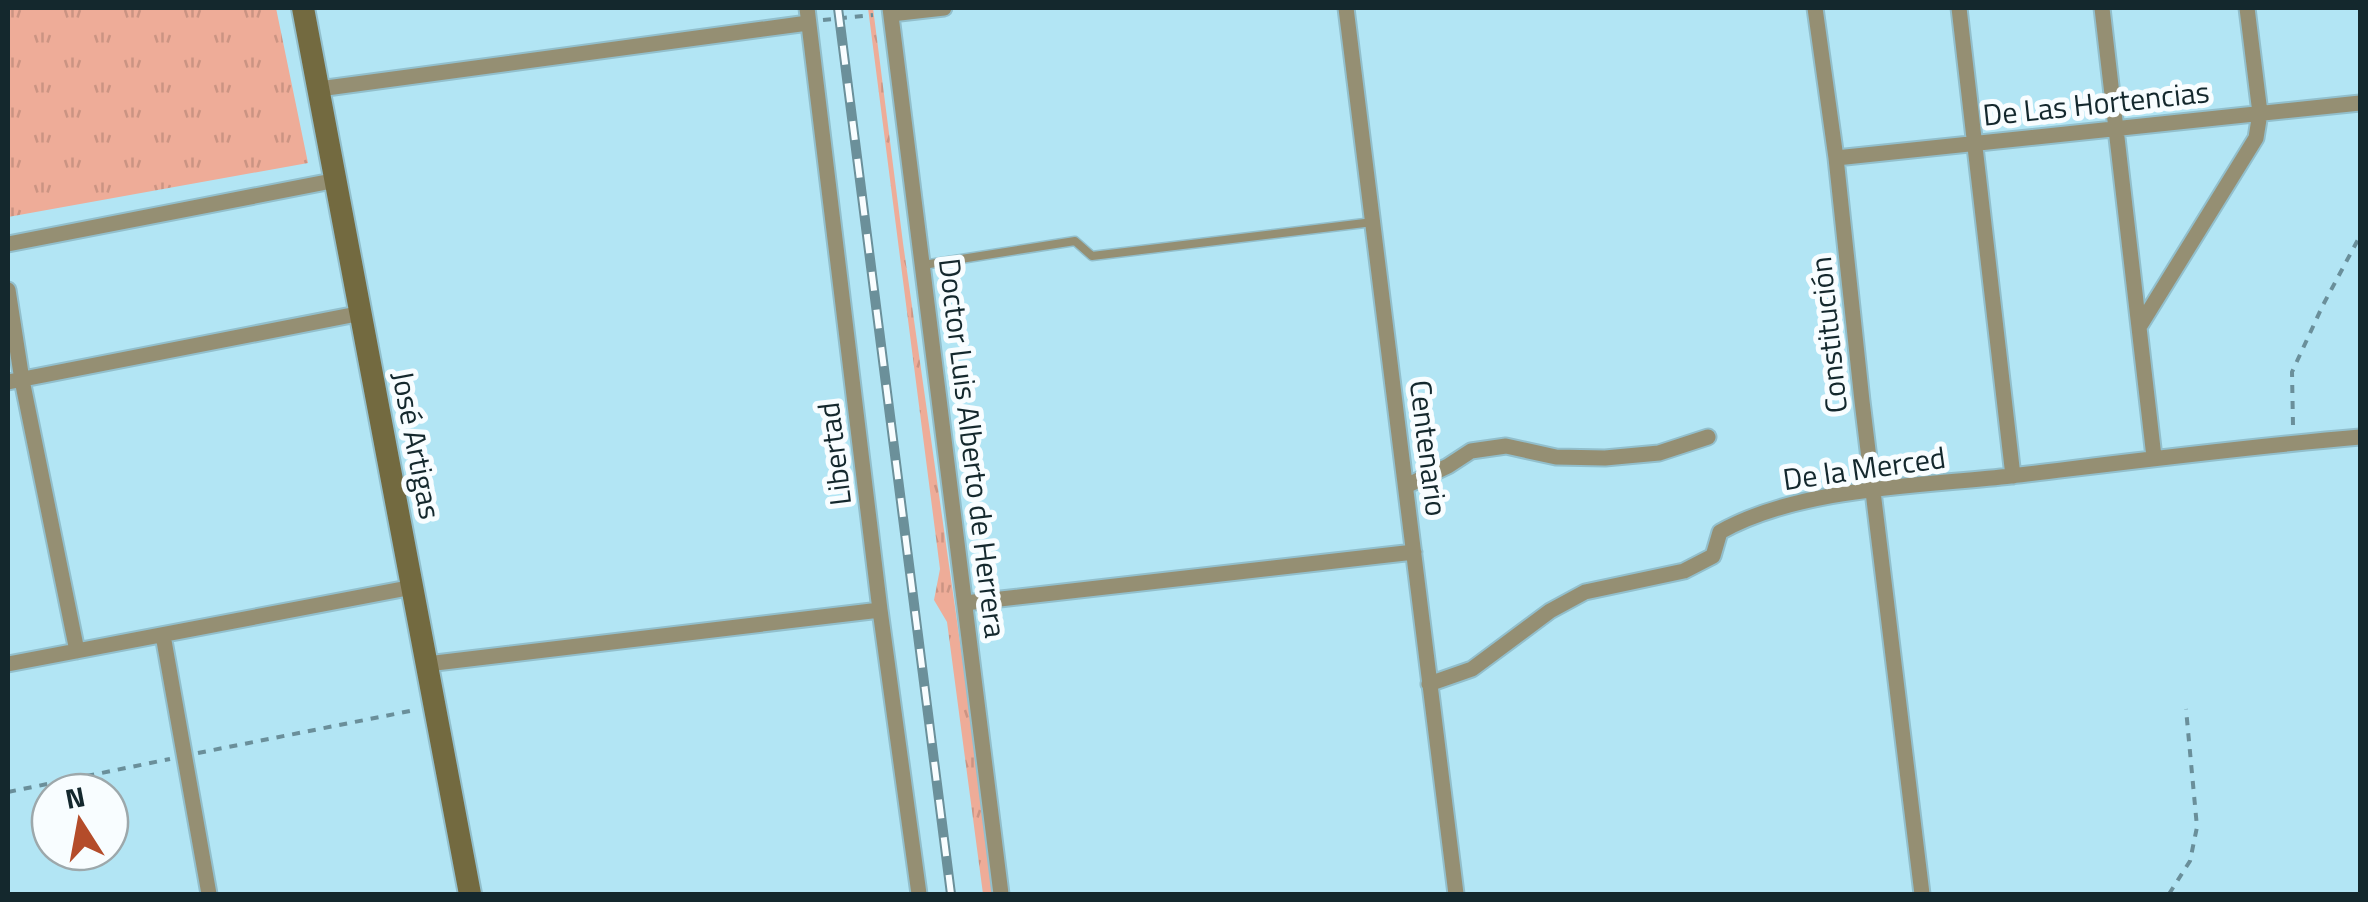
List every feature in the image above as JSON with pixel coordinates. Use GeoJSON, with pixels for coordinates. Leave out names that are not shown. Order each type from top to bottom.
{"type":"FeatureCollection","features":[{"type":"Feature","properties":{"kind":"street","name":"José Artigas"},"geometry":{"type":"LineString","coordinates":[[302,8],[470,894]]}},
{"type":"Feature","properties":{"kind":"street"},"geometry":{"type":"LineString","coordinates":[[891,11],[944,8]]}},
{"type":"Feature","properties":{"kind":"street","name":"Centenario"},"geometry":{"type":"LineString","coordinates":[[1346,8],[1456,894]]}},
{"type":"Feature","properties":{"kind":"street","name":"Constitución"},"geometry":{"type":"LineString","coordinates":[[1816,8],[1922,894]]}},
{"type":"Feature","properties":{"kind":"street"},"geometry":{"type":"LineString","coordinates":[[1959,8],[2013,476]]}},
{"type":"Feature","properties":{"kind":"street"},"geometry":{"type":"LineString","coordinates":[[2102,8],[2154,457]]}},
{"type":"Feature","properties":{"kind":"street"},"geometry":{"type":"LineString","coordinates":[[2140,324],[2256,138],[2260,113],[2247,8]]}},
{"type":"Feature","properties":{"kind":"street","name":"Doctor Luis Alberto de Herrera"},"geometry":{"type":"LineString","coordinates":[[891,11],[1001,894]]}},
{"type":"Feature","properties":{"kind":"street"},"geometry":{"type":"LineString","coordinates":[[319,89],[807,15]]}},
{"type":"Feature","properties":{"kind":"street","name":"Libertad"},"geometry":{"type":"LineString","coordinates":[[807,15],[919,894]]}},
{"type":"Feature","properties":{"kind":"street","name":"De Las Hortencias"},"geometry":{"type":"LineString","coordinates":[[1836,158],[2360,103]]}},
{"type":"Feature","properties":{"kind":"street"},"geometry":{"type":"LineString","coordinates":[[8,244],[336,180]]}},
{"type":"Feature","properties":{"kind":"street"},"geometry":{"type":"LineString","coordinates":[[8,290],[14,381],[77,651]]}},
{"type":"Feature","properties":{"kind":"street"},"geometry":{"type":"LineString","coordinates":[[14,381],[362,313]]}},
{"type":"Feature","properties":{"kind":"street","name":"De la Merced"},"geometry":{"type":"LineString","coordinates":[[1429,684],[1472,670],[1550,611],[1585,592],[1684,571],[1714,556],[1720,532],[1751,514],[1873,491],[2360,436]]}},
{"type":"Feature","properties":{"kind":"street"},"geometry":{"type":"LineString","coordinates":[[1406,486],[1448,466],[1470,450],[1506,446],[1556,456],[1605,458],[1659,453],[1708,438]]}},
{"type":"Feature","properties":{"kind":"street"},"geometry":{"type":"LineString","coordinates":[[965,602],[1414,552]]}},
{"type":"Feature","properties":{"kind":"street"},"geometry":{"type":"LineString","coordinates":[[8,664],[412,587]]}},
{"type":"Feature","properties":{"kind":"street"},"geometry":{"type":"LineString","coordinates":[[427,664],[880,610]]}},
{"type":"Feature","properties":{"kind":"street"},"geometry":{"type":"LineString","coordinates":[[162,635],[209,894]]}},
{"type":"Feature","properties":{"kind":"lane"},"geometry":{"type":"LineString","coordinates":[[922,265],[1075,242],[1092,256],[1373,222]]}},
{"type":"Feature","properties":{"kind":"path"},"geometry":{"type":"LineString","coordinates":[[807,15],[891,11]]}},
{"type":"Feature","properties":{"kind":"path"},"geometry":{"type":"LineString","coordinates":[[2295,442],[2292,372],[2360,236]]}},
{"type":"Feature","properties":{"kind":"path"},"geometry":{"type":"LineString","coordinates":[[8,792],[435,706]]}},
{"type":"Feature","properties":{"kind":"path"},"geometry":{"type":"LineString","coordinates":[[2169,894],[2190,861],[2197,827],[2186,709]]}},
{"type":"Feature","properties":{"kind":"green space"},"geometry":{"type":"Polygon","coordinates":[[[8,8],[276,8],[308,163],[8,217],[8,8]]]}},
{"type":"Feature","properties":{"kind":"green space"},"geometry":{"type":"Polygon","coordinates":[[[868,8],[873,8],[996,894],[983,894],[947,622],[934,600],[940,569],[868,8]]]}},
{"type":"Feature","properties":{"kind":"railway"},"geometry":{"type":"LineString","coordinates":[[838,8],[951,894]]}}]}
